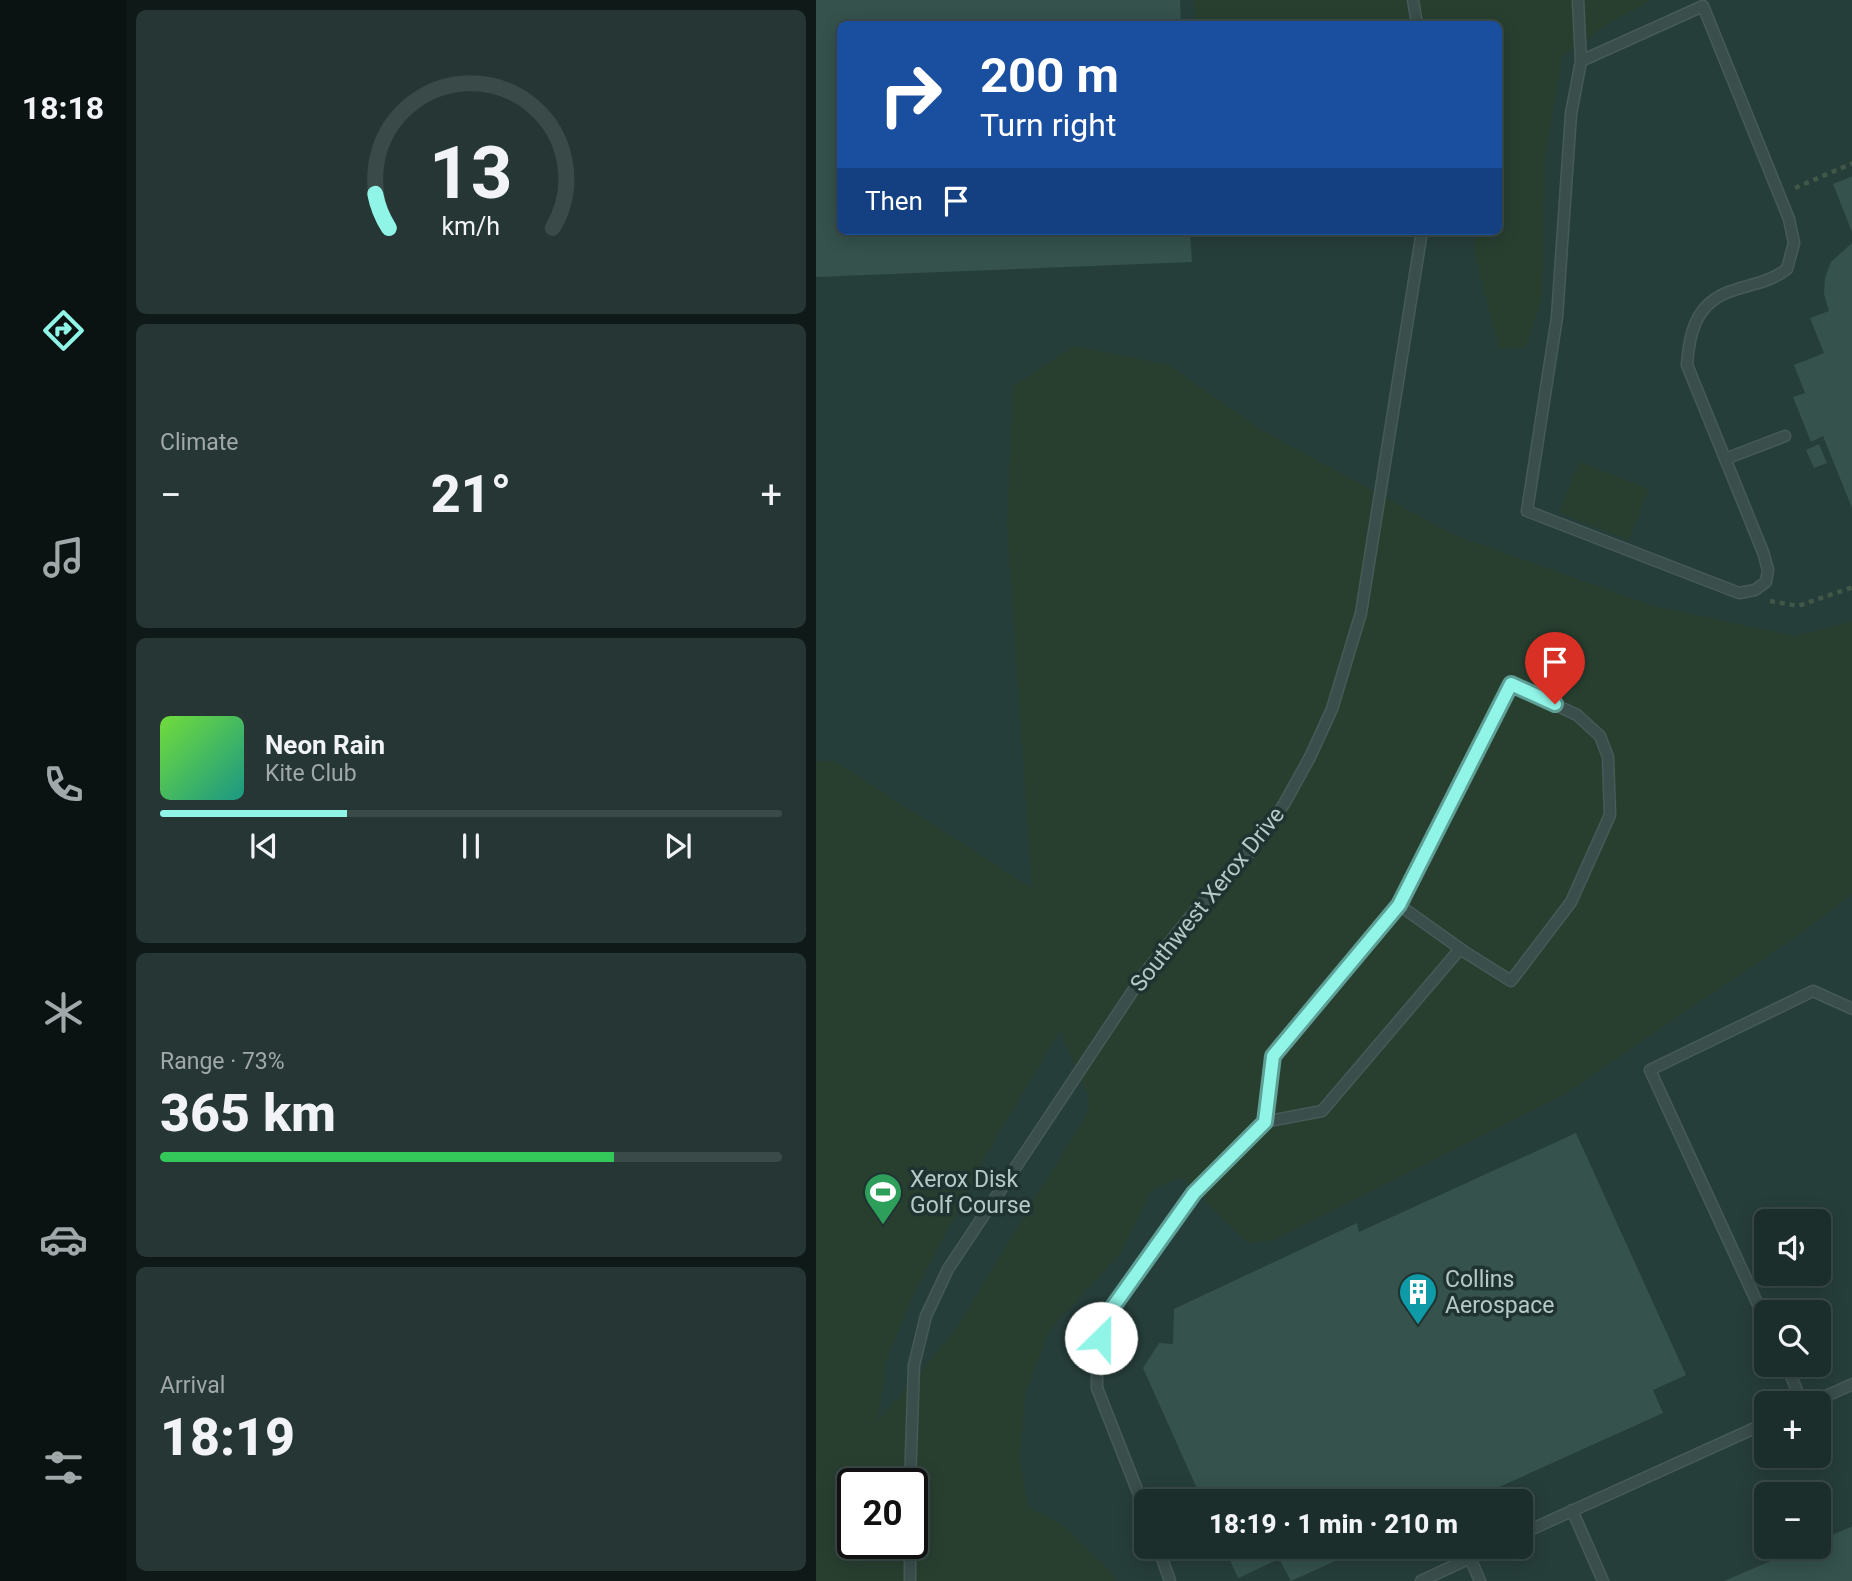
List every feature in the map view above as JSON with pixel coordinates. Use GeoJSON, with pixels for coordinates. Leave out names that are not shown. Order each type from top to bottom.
{"type":"FeatureCollection","features":[{"type":"Feature","properties":{"kind":"lane"},"geometry":{"type":"LineString","coordinates":[[1413,0],[1416,21]]}},
{"type":"Feature","properties":{"kind":"lane"},"geometry":{"type":"LineString","coordinates":[[1578,0],[1581,61],[1571,114],[1557,317],[1527,511],[1739,593],[1755,590],[1766,582],[1768,570],[1687,365],[1689,332],[1706,307],[1726,293],[1756,286],[1787,270],[1794,243],[1779,195],[1703,6],[1581,61]]}},
{"type":"Feature","properties":{"kind":"lane","name":"Southwest Xerox Drive"},"geometry":{"type":"LineString","coordinates":[[911,1468],[914,1365],[926,1316],[948,1269],[1144,974],[1194,912],[1251,850],[1284,804],[1332,709],[1361,613],[1375,541],[1421,235]]}},
{"type":"Feature","properties":{"kind":"lane"},"geometry":{"type":"LineString","coordinates":[[1725,459],[1785,436]]}},
{"type":"Feature","properties":{"kind":"lane"},"geometry":{"type":"LineString","coordinates":[[1137,1489],[1097,1388],[1097,1357],[1105,1318],[1194,1193],[1265,1122],[1322,1111],[1460,949],[1511,981],[1571,902],[1610,816],[1608,757],[1600,736],[1577,715],[1511,684],[1399,905],[1273,1056],[1265,1122]]}},
{"type":"Feature","properties":{"kind":"lane"},"geometry":{"type":"LineString","coordinates":[[1399,905],[1465,952]]}},
{"type":"Feature","properties":{"kind":"lane"},"geometry":{"type":"LineString","coordinates":[[1756,1300],[1650,1070],[1813,991],[1853,1009]]}},
{"type":"Feature","properties":{"kind":"lane"},"geometry":{"type":"LineString","coordinates":[[1831,1393],[1853,1384]]}},
{"type":"Feature","properties":{"kind":"lane"},"geometry":{"type":"LineString","coordinates":[[1533,1528],[1754,1428]]}},
{"type":"Feature","properties":{"kind":"lane"},"geometry":{"type":"LineString","coordinates":[[1572,1510],[1602,1581]]}},
{"type":"Feature","properties":{"kind":"lane"},"geometry":{"type":"LineString","coordinates":[[910,1559],[910,1581]]}},
{"type":"Feature","properties":{"kind":"lane"},"geometry":{"type":"LineString","coordinates":[[1162,1559],[1170,1581]]}},
{"type":"Feature","properties":{"kind":"lane"},"geometry":{"type":"LineString","coordinates":[[1421,1581],[1468,1559]]}},
{"type":"Feature","properties":{"kind":"lane"},"geometry":{"type":"LineString","coordinates":[[1470,1559],[1480,1581]]}},
{"type":"Feature","properties":{"kind":"path"},"geometry":{"type":"LineString","coordinates":[[1779,195],[1853,163]]}},
{"type":"Feature","properties":{"kind":"path"},"geometry":{"type":"LineString","coordinates":[[1755,590],[1772,602],[1798,606],[1853,587]]}},
{"type":"Feature","properties":{"kind":"green space"},"geometry":{"type":"Polygon","coordinates":[[[1193,0],[1652,0],[1609,23],[1562,57],[1544,165],[1542,297],[1526,347],[1499,349],[1474,251],[1474,235],[1502,235],[1502,21],[1196,21],[1193,0]]]}},
{"type":"Feature","properties":{"kind":"green space"},"geometry":{"type":"Polygon","coordinates":[[[1074,346],[1169,365],[1258,428],[1452,534],[1653,606],[1795,636],[1852,621],[1852,894],[1804,931],[1563,1095],[1274,1240],[1248,1243],[1182,1178],[1152,1189],[1121,1253],[1050,1329],[1025,1394],[1020,1457],[1027,1506],[1061,1524],[1113,1574],[1116,1581],[816,1581],[816,761],[834,761],[1032,888],[1007,526],[1013,386],[1074,346]],[[1060,1031],[988,1152],[911,1300],[886,1361],[878,1421],[953,1333],[1089,1110],[1087,1093],[1060,1031]]]}},
{"type":"Feature","properties":{"kind":"green space"},"geometry":{"type":"Polygon","coordinates":[[[1579,462],[1649,489],[1629,540],[1559,513],[1579,462]]]}},
{"type":"Feature","properties":{"kind":"building"},"geometry":{"type":"Polygon","coordinates":[[[816,0],[1180,0],[1181,21],[837,21],[837,235],[1190,235],[1192,262],[816,277],[816,0]]]}},
{"type":"Feature","properties":{"kind":"building"},"geometry":{"type":"Polygon","coordinates":[[[1853,176],[1853,232],[1852,232],[1833,184],[1853,176]]]}},
{"type":"Feature","properties":{"kind":"building"},"geometry":{"type":"Polygon","coordinates":[[[1853,242],[1852,508],[1823,436],[1811,442],[1793,397],[1805,393],[1794,365],[1824,353],[1810,318],[1829,311],[1824,294],[1825,278],[1831,262],[1853,242]]]}},
{"type":"Feature","properties":{"kind":"building"},"geometry":{"type":"Polygon","coordinates":[[[1819,444],[1827,463],[1814,468],[1806,450],[1819,444]]]}},
{"type":"Feature","properties":{"kind":"building","name":"Collins Aerospace"},"geometry":{"type":"Polygon","coordinates":[[[1576,1133],[1686,1375],[1653,1390],[1663,1413],[1495,1489],[1197,1489],[1143,1368],[1159,1343],[1173,1344],[1174,1309],[1357,1223],[1359,1232],[1576,1133]]]}},
{"type":"Feature","properties":{"kind":"building"},"geometry":{"type":"Polygon","coordinates":[[[1853,1526],[1853,1581],[1724,1581],[1775,1559],[1831,1559],[1831,1535],[1853,1526]]]}},
{"type":"Feature","properties":{"kind":"building"},"geometry":{"type":"Polygon","coordinates":[[[1229,1559],[1279,1559],[1238,1578],[1229,1559]]]}},
{"type":"Feature","properties":{"kind":"building"},"geometry":{"type":"Polygon","coordinates":[[[1279,1559],[1340,1559],[1291,1581],[1279,1559]]]}},
{"type":"Feature","properties":{"kind":"place","name":"Xerox Disk Golf Course"},"geometry":{"type":"Point","coordinates":[883,1226]}},
{"type":"Feature","properties":{"kind":"place","name":"Collins Aerospace"},"geometry":{"type":"Point","coordinates":[1418,1326]}},
{"type":"Feature","properties":{"kind":"route"},"geometry":{"type":"LineString","coordinates":[[1101,1338],[1105,1318],[1194,1193],[1265,1122],[1273,1056],[1399,905],[1511,684],[1555,704]]}}]}
